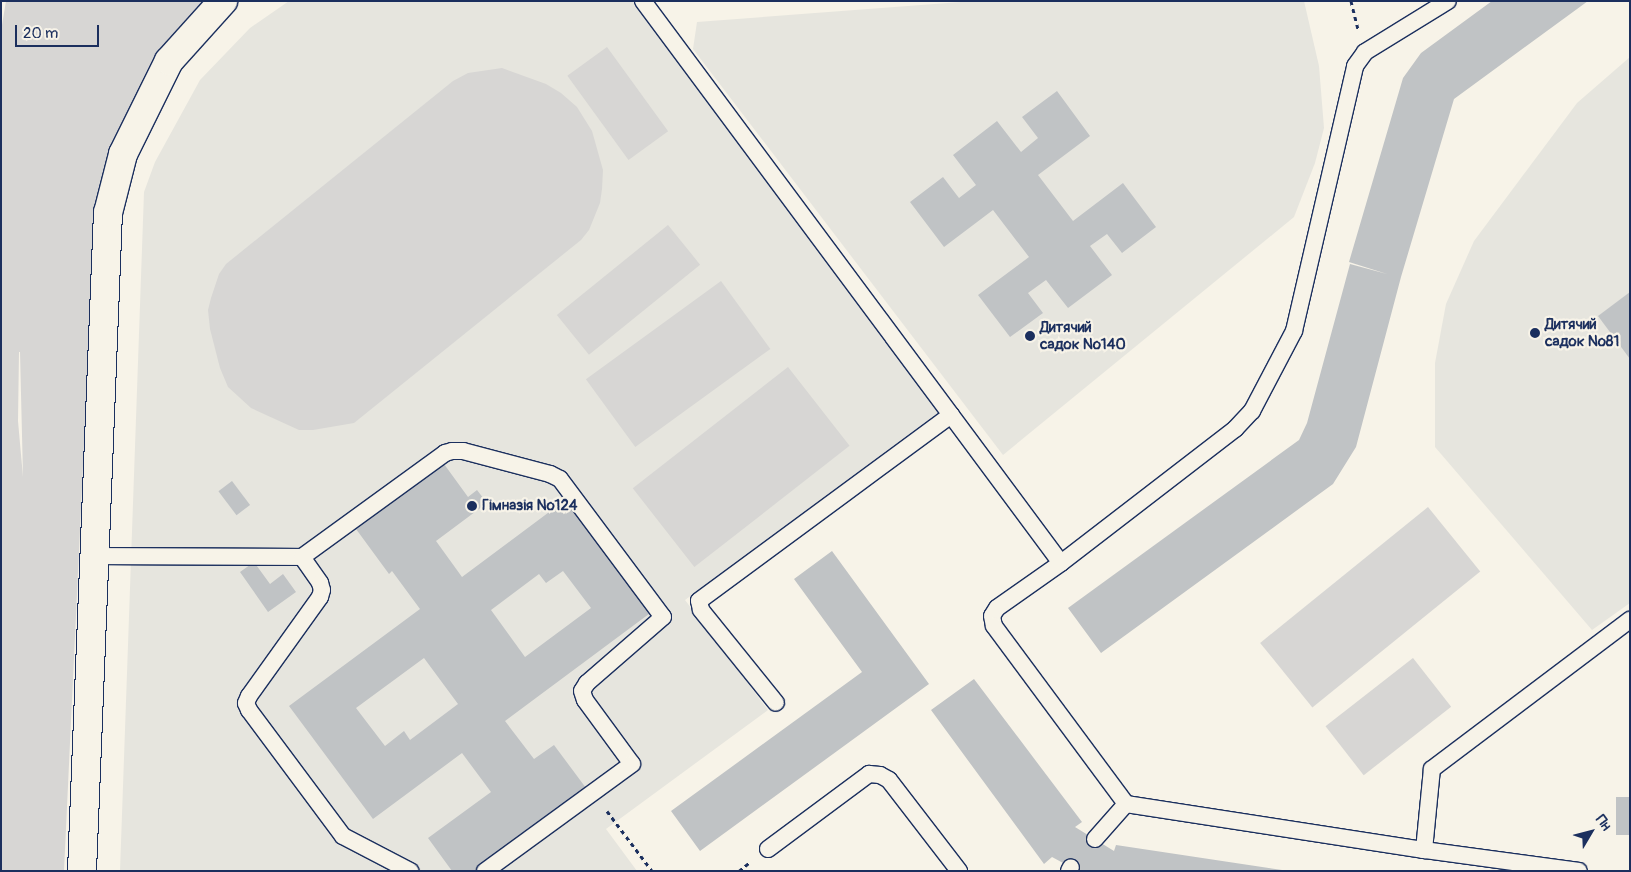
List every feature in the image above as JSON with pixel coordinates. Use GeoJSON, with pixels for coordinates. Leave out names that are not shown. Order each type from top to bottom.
{"type":"FeatureCollection","features":[{"type":"Feature","properties":{"kind":"street"},"geometry":{"type":"LineString","coordinates":[[82,871],[96,556],[108,213],[123,154],[169,61],[223,1]]}},
{"type":"Feature","properties":{"kind":"lane"},"geometry":{"type":"LineString","coordinates":[[643,1],[1061,563]]}},
{"type":"Feature","properties":{"kind":"lane"},"geometry":{"type":"LineString","coordinates":[[1448,1],[1364,52],[1355,66],[1294,331],[1252,411],[1235,429],[1061,563],[997,608],[992,616],[994,626],[1126,804],[1424,850],[1579,871]]}},
{"type":"Feature","properties":{"kind":"lane"},"geometry":{"type":"LineString","coordinates":[[776,704],[701,610],[699,601],[951,414]]}},
{"type":"Feature","properties":{"kind":"lane"},"geometry":{"type":"LineString","coordinates":[[96,556],[302,557],[445,453],[463,450],[554,475],[560,479],[663,617],[587,683],[582,691],[585,700],[632,764],[485,871]]}},
{"type":"Feature","properties":{"kind":"lane"},"geometry":{"type":"LineString","coordinates":[[302,557],[320,583],[322,590],[320,597],[249,696],[246,703],[249,710],[340,833],[410,871]]}},
{"type":"Feature","properties":{"kind":"lane"},"geometry":{"type":"LineString","coordinates":[[1424,850],[1432,769],[1630,620]]}},
{"type":"Feature","properties":{"kind":"lane"},"geometry":{"type":"LineString","coordinates":[[768,849],[869,774],[880,775],[889,780],[959,871]]}},
{"type":"Feature","properties":{"kind":"lane"},"geometry":{"type":"LineString","coordinates":[[1095,840],[1126,804]]}},
{"type":"Feature","properties":{"kind":"path"},"geometry":{"type":"LineString","coordinates":[[1351,1],[1364,52]]}},
{"type":"Feature","properties":{"kind":"path"},"geometry":{"type":"LineString","coordinates":[[593,792],[652,871]]}},
{"type":"Feature","properties":{"kind":"shaded area"},"geometry":{"type":"Polygon","coordinates":[[[6,1],[207,1],[159,52],[111,148],[95,210],[64,871],[1,871],[1,31],[6,1]],[[20,352],[18,421],[23,477],[20,352]]]}},
{"type":"Feature","properties":{"kind":"shaded area","name":"Гімназія №124"},"geometry":{"type":"Polygon","coordinates":[[[289,1],[633,1],[939,412],[685,600],[768,710],[606,829],[637,871],[120,871],[144,192],[155,162],[200,80],[250,28],[289,1]]]}},
{"type":"Feature","properties":{"kind":"shaded area","name":"Дитячий садок №140"},"geometry":{"type":"Polygon","coordinates":[[[974,1],[1304,1],[1319,66],[1324,128],[1315,163],[1294,217],[1003,455],[693,49],[697,22],[974,1]]]}},
{"type":"Feature","properties":{"kind":"shaded area"},"geometry":{"type":"Polygon","coordinates":[[[607,47],[668,131],[628,160],[567,76],[607,47]]]}},
{"type":"Feature","properties":{"kind":"shaded area","name":"Дитячий садок №81"},"geometry":{"type":"Polygon","coordinates":[[[1630,57],[1630,603],[1592,630],[1435,447],[1435,363],[1446,304],[1474,241],[1577,103],[1630,57]]]}},
{"type":"Feature","properties":{"kind":"shaded area"},"geometry":{"type":"Polygon","coordinates":[[[502,68],[546,84],[561,93],[577,107],[592,131],[603,170],[600,203],[589,230],[581,240],[354,423],[313,430],[299,430],[251,408],[228,387],[220,368],[210,329],[208,310],[219,274],[226,264],[453,81],[468,73],[502,68]]]}},
{"type":"Feature","properties":{"kind":"shaded area"},"geometry":{"type":"Polygon","coordinates":[[[668,225],[700,265],[589,355],[557,315],[668,225]]]}},
{"type":"Feature","properties":{"kind":"shaded area"},"geometry":{"type":"Polygon","coordinates":[[[721,281],[770,349],[635,447],[586,379],[721,281]]]}},
{"type":"Feature","properties":{"kind":"shaded area"},"geometry":{"type":"Polygon","coordinates":[[[788,367],[850,446],[694,567],[633,488],[788,367]]]}},
{"type":"Feature","properties":{"kind":"shaded area"},"geometry":{"type":"Polygon","coordinates":[[[1428,507],[1480,572],[1312,707],[1260,643],[1428,507]]]}},
{"type":"Feature","properties":{"kind":"shaded area"},"geometry":{"type":"Polygon","coordinates":[[[1413,658],[1451,707],[1364,775],[1326,726],[1413,658]]]}},
{"type":"Feature","properties":{"kind":"building"},"geometry":{"type":"Polygon","coordinates":[[[1492,1],[1588,1],[1454,99],[1401,277],[1356,447],[1333,484],[1101,653],[1068,608],[1299,440],[1307,423],[1350,264],[1387,274],[1349,262],[1403,78],[1421,53],[1492,1]]]}},
{"type":"Feature","properties":{"kind":"building"},"geometry":{"type":"Polygon","coordinates":[[[1057,91],[1090,136],[1038,175],[1073,221],[1123,183],[1156,227],[1122,253],[1107,234],[1090,246],[1112,275],[1068,308],[1046,280],[1028,293],[1043,313],[1010,337],[978,295],[1029,257],[993,210],[944,247],[910,202],[943,177],[959,198],[976,185],[953,155],[997,121],[1021,152],[1038,138],[1022,117],[1057,91]]]}},
{"type":"Feature","properties":{"kind":"building"},"geometry":{"type":"Polygon","coordinates":[[[1630,292],[1630,359],[1598,316],[1630,292]]]}},
{"type":"Feature","properties":{"kind":"building"},"geometry":{"type":"Polygon","coordinates":[[[444,464],[468,497],[477,490],[487,503],[436,541],[462,577],[572,495],[657,608],[505,721],[534,759],[554,745],[586,788],[475,871],[452,871],[428,838],[491,792],[462,753],[373,819],[289,706],[420,609],[392,571],[389,574],[356,529],[444,464]],[[563,571],[546,583],[539,574],[491,610],[525,657],[591,608],[563,571]],[[424,658],[356,708],[385,746],[404,731],[410,740],[458,704],[424,658]]]}},
{"type":"Feature","properties":{"kind":"building"},"geometry":{"type":"Polygon","coordinates":[[[232,481],[250,505],[236,515],[218,491],[232,481]]]}},
{"type":"Feature","properties":{"kind":"building"},"geometry":{"type":"Polygon","coordinates":[[[832,551],[929,684],[700,851],[671,811],[862,672],[794,579],[832,551]]]}},
{"type":"Feature","properties":{"kind":"building"},"geometry":{"type":"Polygon","coordinates":[[[254,562],[270,584],[283,574],[296,592],[268,612],[240,572],[254,562]]]}},
{"type":"Feature","properties":{"kind":"building"},"geometry":{"type":"Polygon","coordinates":[[[974,679],[1082,822],[1075,827],[1114,851],[1116,845],[1289,871],[1078,871],[1052,857],[1044,864],[931,710],[974,679]]]}},
{"type":"Feature","properties":{"kind":"building"},"geometry":{"type":"Polygon","coordinates":[[[1616,797],[1630,797],[1630,835],[1616,835],[1616,797]]]}},
{"type":"Feature","properties":{"kind":"place","name":"Дитячий садок №81"},"geometry":{"type":"Point","coordinates":[1535,333]}},
{"type":"Feature","properties":{"kind":"place","name":"Дитячий садок №140"},"geometry":{"type":"Point","coordinates":[1030,336]}},
{"type":"Feature","properties":{"kind":"place","name":"Гімназія №124"},"geometry":{"type":"Point","coordinates":[472,506]}}]}
